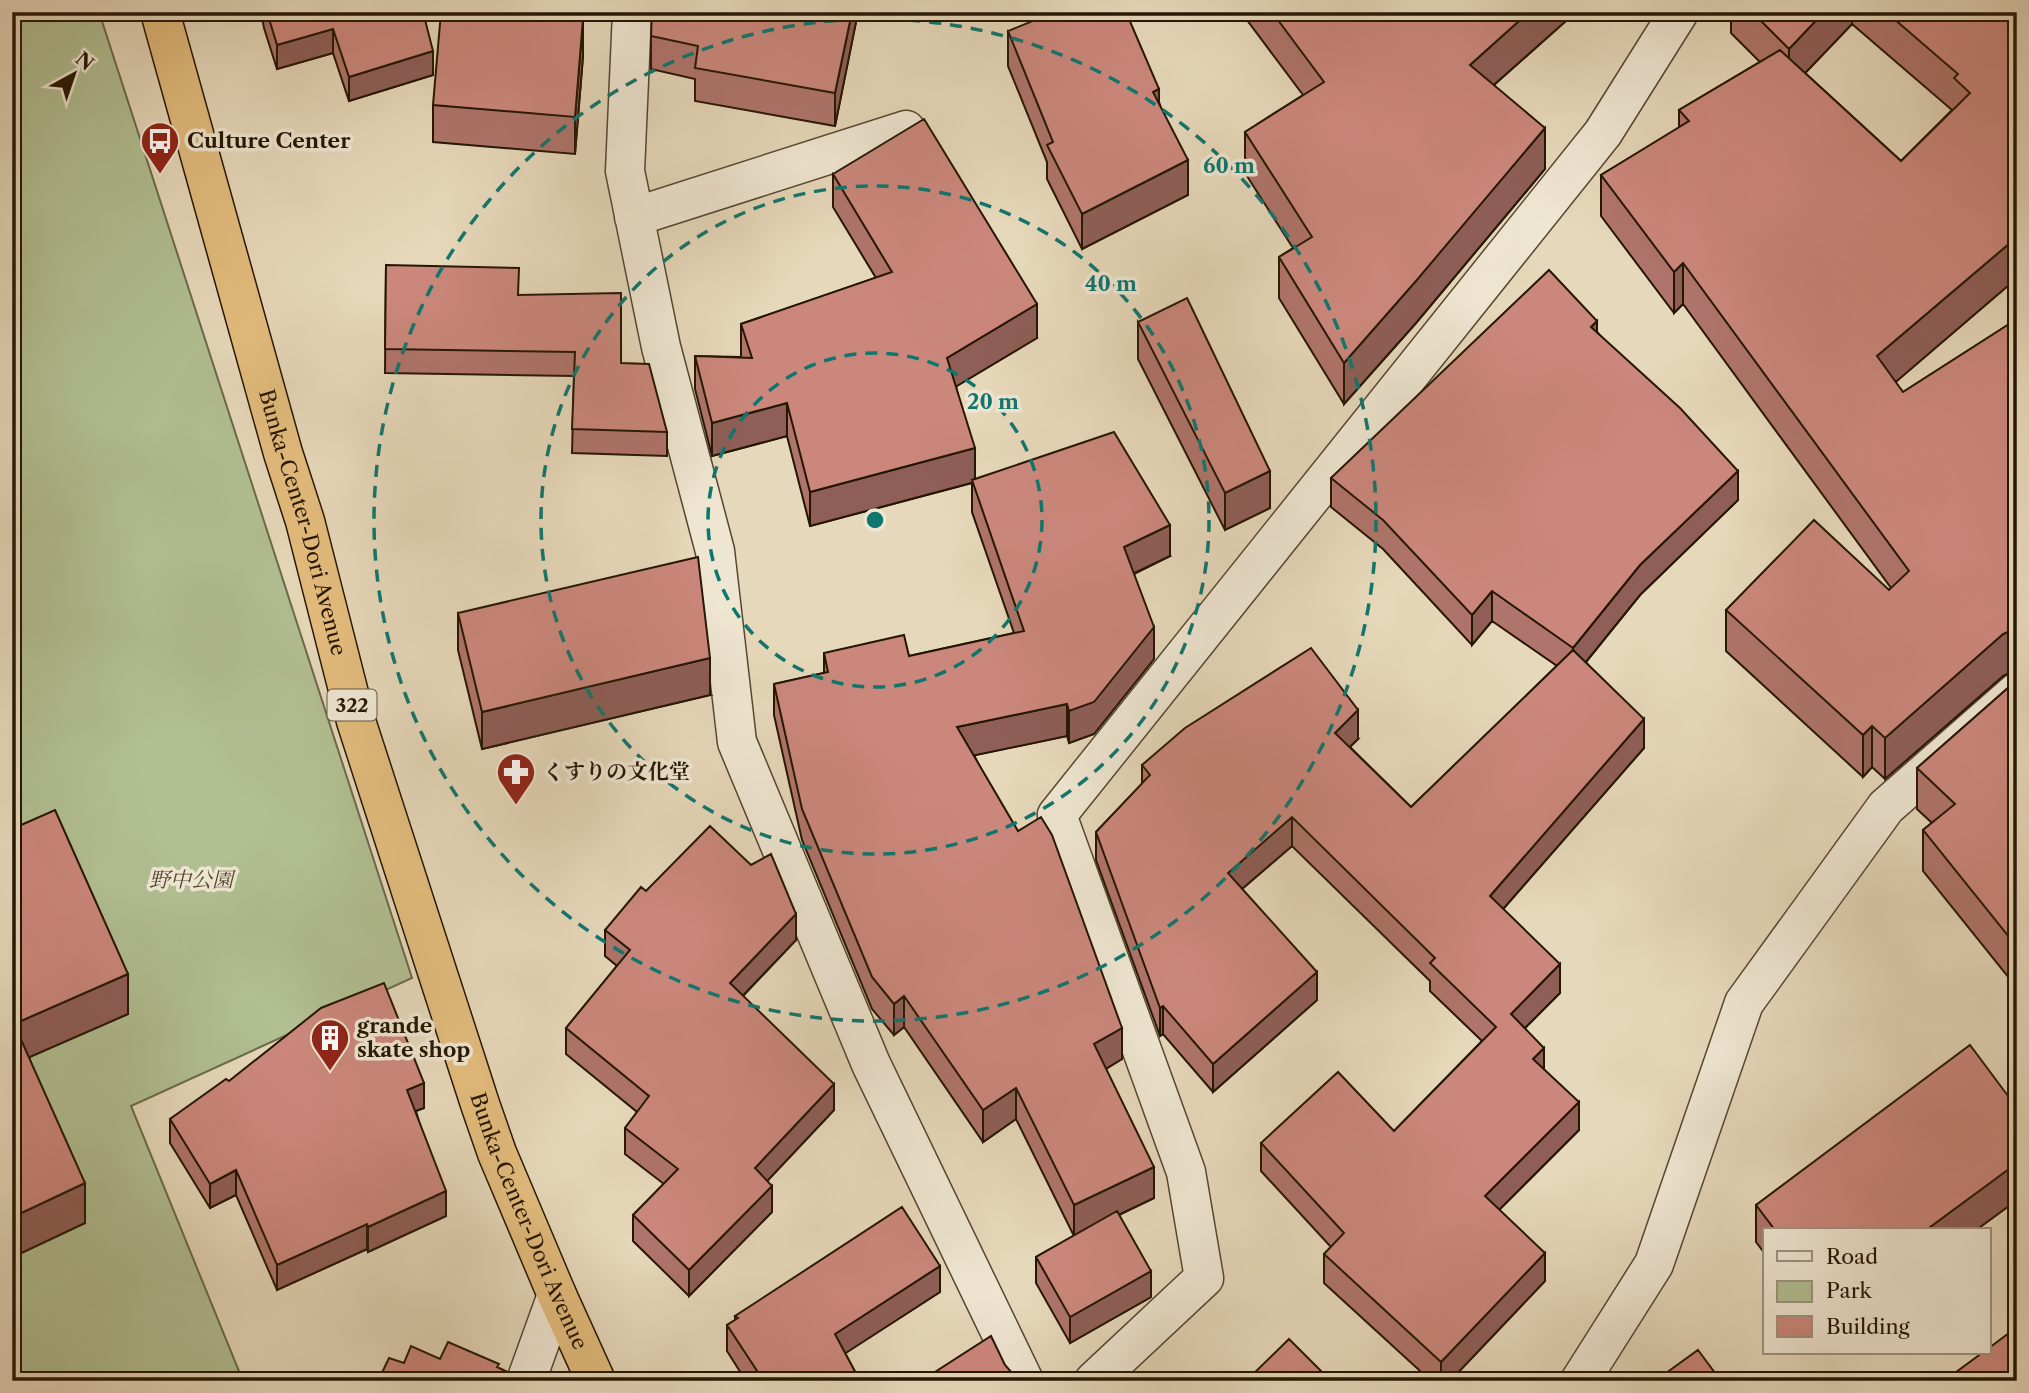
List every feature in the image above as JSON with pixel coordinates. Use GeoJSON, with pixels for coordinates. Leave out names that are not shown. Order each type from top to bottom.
{"type":"FeatureCollection","features":[{"type":"Feature","properties":{"kind":"highway","name":"Bunka-Center-Dori Avenue"},"geometry":{"type":"LineString","coordinates":[[160,12],[283,453],[305,521],[356,721],[497,1153],[596,1381]]}},
{"type":"Feature","properties":{"kind":"street"},"geometry":{"type":"LineString","coordinates":[[632,12],[625,171],[661,347],[715,551],[737,742],[871,1064],[1024,1381]]}},
{"type":"Feature","properties":{"kind":"street"},"geometry":{"type":"LineString","coordinates":[[1094,1381],[1205,1278],[1186,1172],[1057,815],[1603,133],[1679,12]]}},
{"type":"Feature","properties":{"kind":"street"},"geometry":{"type":"LineString","coordinates":[[634,217],[906,130]]}},
{"type":"Feature","properties":{"kind":"street"},"geometry":{"type":"LineString","coordinates":[[1580,1381],[1654,1264],[1744,1003],[1886,807],[2017,692]]}},
{"type":"Feature","properties":{"kind":"street"},"geometry":{"type":"LineString","coordinates":[[526,1381],[557,1295]]}},
{"type":"Feature","properties":{"kind":"green space","name":"野中公園"},"geometry":{"type":"Polygon","coordinates":[[[12,12],[99,12],[412,978],[131,1106],[243,1381],[12,1381],[12,12]]]}},
{"type":"Feature","properties":{"kind":"building"},"geometry":{"type":"Polygon","coordinates":[[[267,12],[423,12],[433,51],[349,77],[333,29],[277,45],[267,12]]]}},
{"type":"Feature","properties":{"kind":"building"},"geometry":{"type":"Polygon","coordinates":[[[441,12],[511,12],[583,19],[575,117],[433,105],[441,12]]]}},
{"type":"Feature","properties":{"kind":"building"},"geometry":{"type":"Polygon","coordinates":[[[652,12],[852,12],[835,93],[695,68],[698,46],[651,36],[652,12]]]}},
{"type":"Feature","properties":{"kind":"building"},"geometry":{"type":"Polygon","coordinates":[[[1055,12],[1126,12],[1159,89],[1153,92],[1188,160],[1082,214],[1047,145],[1053,142],[1008,31],[1055,12]]]}},
{"type":"Feature","properties":{"kind":"building"},"geometry":{"type":"Polygon","coordinates":[[[1272,12],[1529,12],[1470,65],[1545,128],[1344,363],[1279,257],[1312,237],[1245,132],[1324,82],[1272,12]]]}},
{"type":"Feature","properties":{"kind":"building"},"geometry":{"type":"Polygon","coordinates":[[[1752,12],[1824,12],[1789,49],[1752,12]]]}},
{"type":"Feature","properties":{"kind":"building"},"geometry":{"type":"Polygon","coordinates":[[[1886,12],[2017,12],[2017,237],[1877,356],[1903,392],[2017,319],[2017,630],[2003,634],[1885,738],[1872,726],[1863,735],[1726,610],[1814,520],[1889,590],[1909,571],[1683,263],[1674,272],[1601,175],[1689,121],[1679,110],[1780,50],[1901,161],[1970,93],[1954,78],[1958,74],[1886,12]]]}},
{"type":"Feature","properties":{"kind":"building"},"geometry":{"type":"Polygon","coordinates":[[[924,119],[1037,304],[947,358],[975,448],[810,492],[787,403],[712,423],[695,356],[752,358],[741,324],[892,272],[833,174],[924,119]]]}},
{"type":"Feature","properties":{"kind":"building"},"geometry":{"type":"Polygon","coordinates":[[[386,265],[519,268],[518,295],[621,293],[621,363],[649,364],[667,432],[572,429],[575,352],[385,349],[386,265]]]}},
{"type":"Feature","properties":{"kind":"building"},"geometry":{"type":"Polygon","coordinates":[[[1549,270],[1597,321],[1591,327],[1680,408],[1738,471],[1640,565],[1573,648],[1492,591],[1472,615],[1383,520],[1331,478],[1549,270]]]}},
{"type":"Feature","properties":{"kind":"building"},"geometry":{"type":"Polygon","coordinates":[[[1187,298],[1270,471],[1225,493],[1138,322],[1187,298]]]}},
{"type":"Feature","properties":{"kind":"building"},"geometry":{"type":"Polygon","coordinates":[[[1114,432],[1170,525],[1124,547],[1154,627],[1094,702],[1069,711],[1067,704],[957,727],[1018,831],[1041,817],[1052,835],[1122,1028],[1094,1044],[1154,1167],[1074,1205],[1016,1088],[983,1110],[904,996],[894,1004],[872,977],[802,809],[774,684],[828,672],[824,653],[904,635],[909,656],[1024,631],[972,480],[1114,432]]]}},
{"type":"Feature","properties":{"kind":"building"},"geometry":{"type":"Polygon","coordinates":[[[698,557],[710,658],[482,712],[458,613],[698,557]]]}},
{"type":"Feature","properties":{"kind":"building"},"geometry":{"type":"Polygon","coordinates":[[[1311,648],[1358,710],[1335,733],[1411,807],[1573,650],[1644,719],[1490,896],[1560,964],[1511,1014],[1544,1048],[1533,1059],[1579,1102],[1485,1196],[1545,1253],[1441,1362],[1324,1254],[1344,1233],[1261,1143],[1338,1072],[1394,1131],[1496,1027],[1430,963],[1435,958],[1292,817],[1228,873],[1317,972],[1213,1064],[1163,1006],[1160,1008],[1096,832],[1150,775],[1142,765],[1185,728],[1311,648]]]}},
{"type":"Feature","properties":{"kind":"building"},"geometry":{"type":"Polygon","coordinates":[[[2017,680],[2017,947],[1923,830],[1955,804],[1917,768],[2017,680]]]}},
{"type":"Feature","properties":{"kind":"building"},"geometry":{"type":"Polygon","coordinates":[[[55,810],[128,974],[14,1024],[85,1183],[13,1217],[12,829],[55,810]]]}},
{"type":"Feature","properties":{"kind":"building"},"geometry":{"type":"Polygon","coordinates":[[[710,826],[751,865],[771,854],[796,914],[730,983],[834,1084],[755,1168],[772,1186],[689,1270],[633,1215],[678,1169],[625,1128],[649,1096],[566,1028],[630,950],[605,930],[641,887],[646,891],[710,826]]]}},
{"type":"Feature","properties":{"kind":"building"},"geometry":{"type":"Polygon","coordinates":[[[384,983],[424,1083],[407,1090],[446,1191],[277,1265],[236,1170],[210,1184],[170,1119],[226,1079],[229,1081],[321,1008],[384,983]]]}},
{"type":"Feature","properties":{"kind":"building"},"geometry":{"type":"Polygon","coordinates":[[[1970,1045],[2017,1108],[2017,1163],[1929,1228],[1773,1228],[1756,1205],[1970,1045]]]}},
{"type":"Feature","properties":{"kind":"building"},"geometry":{"type":"Polygon","coordinates":[[[902,1207],[940,1266],[835,1334],[860,1381],[754,1381],[761,1377],[727,1325],[738,1318],[735,1316],[902,1207]]]}},
{"type":"Feature","properties":{"kind":"building"},"geometry":{"type":"Polygon","coordinates":[[[1117,1211],[1151,1271],[1070,1317],[1036,1257],[1117,1211]]]}},
{"type":"Feature","properties":{"kind":"building"},"geometry":{"type":"Polygon","coordinates":[[[2017,1327],[2017,1381],[1944,1381],[1981,1354],[1990,1354],[1990,1347],[2017,1327]]]}},
{"type":"Feature","properties":{"kind":"building"},"geometry":{"type":"Polygon","coordinates":[[[991,1336],[1005,1365],[1012,1373],[1025,1377],[1027,1381],[921,1381],[991,1336]]]}},
{"type":"Feature","properties":{"kind":"building"},"geometry":{"type":"Polygon","coordinates":[[[1289,1339],[1331,1381],[1246,1381],[1289,1339]]]}},
{"type":"Feature","properties":{"kind":"building"},"geometry":{"type":"Polygon","coordinates":[[[448,1342],[499,1364],[497,1367],[518,1377],[534,1381],[378,1381],[389,1358],[404,1363],[411,1346],[440,1359],[448,1342]]]}},
{"type":"Feature","properties":{"kind":"building"},"geometry":{"type":"Polygon","coordinates":[[[1698,1350],[1721,1381],[1655,1381],[1698,1350]]]}},
{"type":"Feature","properties":{"kind":"place","name":"Culture Center"},"geometry":{"type":"Point","coordinates":[160,175]}},
{"type":"Feature","properties":{"kind":"place","name":"くすりの文化堂"},"geometry":{"type":"Point","coordinates":[516,806]}},
{"type":"Feature","properties":{"kind":"place","name":"grande skate shop"},"geometry":{"type":"Point","coordinates":[330,1072]}}]}
